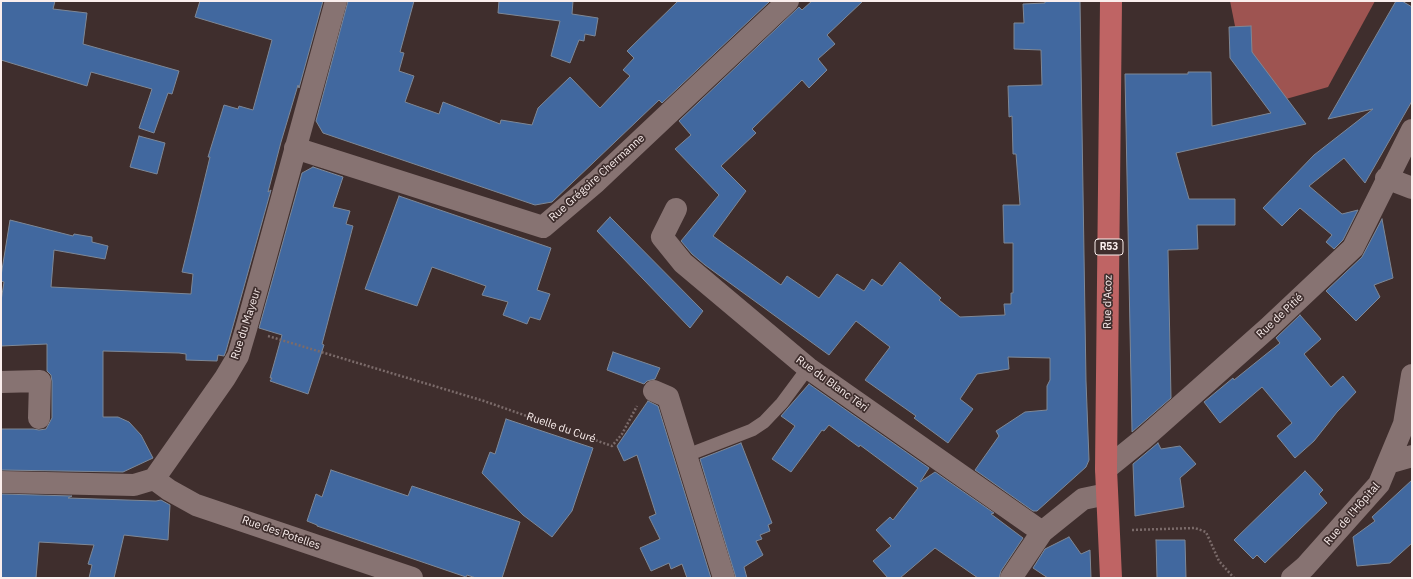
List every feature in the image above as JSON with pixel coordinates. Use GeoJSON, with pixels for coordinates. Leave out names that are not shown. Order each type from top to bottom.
{"type":"FeatureCollection","features":[{"type":"Feature","properties":{"kind":"main road","name":"Rue d'Acoz"},"geometry":{"type":"LineString","coordinates":[[1111,1],[1106,469],[1112,578]]}},
{"type":"Feature","properties":{"kind":"street","name":"Rue du Mayeur"},"geometry":{"type":"LineString","coordinates":[[154,479],[225,378],[238,356],[336,1]]}},
{"type":"Feature","properties":{"kind":"street","name":"Rue Grégoire Chermanne"},"geometry":{"type":"LineString","coordinates":[[295,148],[542,227],[596,182],[788,1]]}},
{"type":"Feature","properties":{"kind":"street","name":"Rue de Pitié"},"geometry":{"type":"LineString","coordinates":[[1106,469],[1143,439],[1256,339],[1353,248],[1386,178],[1412,130]]}},
{"type":"Feature","properties":{"kind":"street"},"geometry":{"type":"LineString","coordinates":[[1386,178],[1412,188]]}},
{"type":"Feature","properties":{"kind":"street","name":"Rue du Blanc Tèri"},"geometry":{"type":"LineString","coordinates":[[676,209],[662,237],[683,263],[808,368],[1042,532]]}},
{"type":"Feature","properties":{"kind":"street","name":"Rue de l'Hôpital"},"geometry":{"type":"LineString","coordinates":[[1292,578],[1305,567],[1379,484],[1404,424],[1412,375]]}},
{"type":"Feature","properties":{"kind":"street"},"geometry":{"type":"LineString","coordinates":[[1,382],[40,381],[39,418]]}},
{"type":"Feature","properties":{"kind":"street"},"geometry":{"type":"LineString","coordinates":[[654,391],[668,397],[724,578]]}},
{"type":"Feature","properties":{"kind":"street"},"geometry":{"type":"LineString","coordinates":[[1388,463],[1412,456]]}},
{"type":"Feature","properties":{"kind":"street"},"geometry":{"type":"LineString","coordinates":[[1,482],[134,485],[154,479]]}},
{"type":"Feature","properties":{"kind":"street","name":"Rue des Potelles"},"geometry":{"type":"LineString","coordinates":[[154,479],[169,490],[196,505],[412,578]]}},
{"type":"Feature","properties":{"kind":"street"},"geometry":{"type":"LineString","coordinates":[[1011,578],[1042,532],[1083,499],[1107,494]]}},
{"type":"Feature","properties":{"kind":"lane"},"geometry":{"type":"LineString","coordinates":[[685,456],[752,430],[764,422],[782,403],[808,368]]}},
{"type":"Feature","properties":{"kind":"path","name":"Ruelle du Curé"},"geometry":{"type":"LineString","coordinates":[[246,329],[484,401],[612,446],[622,434],[638,405],[648,392],[654,391]]}},
{"type":"Feature","properties":{"kind":"path"},"geometry":{"type":"LineString","coordinates":[[1109,531],[1195,528],[1206,532],[1219,561],[1234,578]]}},
{"type":"Feature","properties":{"kind":"shaded area"},"geometry":{"type":"Polygon","coordinates":[[[1230,1],[1375,1],[1328,87],[1286,99],[1244,71],[1230,1]]]}},
{"type":"Feature","properties":{"kind":"building"},"geometry":{"type":"Polygon","coordinates":[[[1,1],[55,1],[53,9],[87,13],[83,44],[179,71],[172,94],[168,93],[154,133],[139,128],[152,89],[91,72],[87,86],[1,60],[1,1]]]}},
{"type":"Feature","properties":{"kind":"building"},"geometry":{"type":"Polygon","coordinates":[[[200,1],[323,1],[299,88],[298,85],[281,142],[268,192],[271,190],[224,356],[218,355],[217,361],[186,360],[186,354],[179,353],[103,351],[103,417],[118,417],[129,422],[141,435],[153,458],[123,472],[1,470],[1,429],[46,429],[52,418],[52,381],[51,375],[47,371],[47,344],[1,346],[1,301],[4,282],[1,281],[1,276],[10,220],[73,236],[74,234],[92,237],[92,242],[108,246],[105,259],[54,250],[51,287],[191,294],[193,274],[182,272],[210,157],[208,157],[224,105],[238,109],[239,106],[253,110],[272,40],[195,17],[200,1]]]}},
{"type":"Feature","properties":{"kind":"building"},"geometry":{"type":"Polygon","coordinates":[[[348,1],[414,1],[400,52],[404,53],[399,71],[414,76],[405,102],[439,114],[443,102],[500,124],[501,120],[532,125],[538,108],[570,77],[600,108],[630,76],[623,70],[634,58],[627,51],[678,1],[770,1],[662,103],[659,100],[552,202],[535,205],[323,133],[316,121],[348,1]]]}},
{"type":"Feature","properties":{"kind":"building"},"geometry":{"type":"Polygon","coordinates":[[[499,1],[573,1],[572,14],[598,18],[595,36],[585,34],[584,41],[579,40],[570,63],[551,56],[560,21],[498,13],[499,1]]]}},
{"type":"Feature","properties":{"kind":"building"},"geometry":{"type":"Polygon","coordinates":[[[812,1],[863,1],[827,35],[835,44],[818,59],[827,70],[809,88],[802,80],[752,129],[756,133],[721,166],[746,191],[713,236],[781,285],[787,276],[819,298],[837,274],[864,291],[872,279],[882,286],[900,262],[941,298],[939,300],[960,317],[1005,315],[1004,304],[1011,304],[1011,293],[1013,293],[1013,243],[1004,243],[1003,205],[1020,205],[1016,154],[1013,154],[1012,116],[1009,117],[1008,86],[1042,85],[1041,50],[1014,49],[1014,23],[1024,23],[1023,4],[1045,3],[1045,1],[1080,1],[1086,381],[1089,460],[1086,467],[1037,511],[1033,511],[975,470],[999,436],[996,431],[1025,412],[1047,410],[1047,386],[1050,380],[1050,358],[1008,357],[1009,369],[977,374],[960,399],[973,409],[948,443],[914,418],[916,416],[865,380],[890,347],[856,321],[829,355],[705,265],[692,254],[681,241],[719,195],[675,149],[691,135],[679,121],[799,7],[802,10],[812,1]]]}},
{"type":"Feature","properties":{"kind":"building"},"geometry":{"type":"Polygon","coordinates":[[[1396,1],[1402,1],[1412,7],[1412,101],[1365,183],[1344,158],[1309,186],[1342,214],[1358,210],[1343,240],[1334,249],[1326,242],[1332,235],[1300,208],[1282,226],[1263,208],[1314,155],[1373,109],[1328,119],[1396,1]]]}},
{"type":"Feature","properties":{"kind":"building"},"geometry":{"type":"Polygon","coordinates":[[[1251,26],[1252,52],[1306,124],[1176,153],[1189,199],[1235,199],[1235,225],[1197,225],[1198,249],[1168,250],[1171,398],[1132,432],[1125,74],[1188,74],[1188,72],[1211,72],[1212,126],[1271,113],[1230,58],[1229,27],[1251,26]]]}},
{"type":"Feature","properties":{"kind":"building"},"geometry":{"type":"Polygon","coordinates":[[[139,136],[165,143],[157,174],[130,167],[139,136]]]}},
{"type":"Feature","properties":{"kind":"building"},"geometry":{"type":"Polygon","coordinates":[[[313,167],[343,177],[333,207],[350,211],[346,224],[353,226],[322,344],[324,345],[308,394],[270,381],[282,335],[259,328],[302,173],[313,167]]]}},
{"type":"Feature","properties":{"kind":"building"},"geometry":{"type":"Polygon","coordinates":[[[399,196],[551,248],[537,290],[550,294],[540,320],[530,317],[527,324],[503,315],[508,302],[482,295],[486,286],[432,267],[417,306],[365,289],[399,196]]]}},
{"type":"Feature","properties":{"kind":"building"},"geometry":{"type":"Polygon","coordinates":[[[610,217],[703,311],[690,328],[597,231],[610,217]]]}},
{"type":"Feature","properties":{"kind":"building"},"geometry":{"type":"Polygon","coordinates":[[[1382,219],[1393,278],[1374,285],[1380,297],[1356,321],[1326,291],[1362,257],[1382,219]]]}},
{"type":"Feature","properties":{"kind":"building"},"geometry":{"type":"Polygon","coordinates":[[[1300,315],[1321,339],[1304,354],[1331,387],[1343,376],[1356,392],[1337,412],[1314,441],[1295,458],[1277,436],[1292,423],[1262,387],[1220,423],[1204,402],[1280,343],[1276,338],[1300,315]]]}},
{"type":"Feature","properties":{"kind":"building"},"geometry":{"type":"Polygon","coordinates":[[[613,352],[660,368],[655,379],[647,381],[644,384],[607,370],[613,352]]]}},
{"type":"Feature","properties":{"kind":"building"},"geometry":{"type":"Polygon","coordinates":[[[809,384],[929,468],[920,482],[935,472],[994,513],[991,514],[1023,538],[1001,571],[999,578],[978,578],[935,548],[900,578],[888,578],[873,561],[891,546],[876,530],[890,517],[893,520],[918,488],[860,445],[859,447],[829,425],[824,431],[822,430],[791,472],[772,459],[795,426],[781,416],[809,384]]]}},
{"type":"Feature","properties":{"kind":"building"},"geometry":{"type":"Polygon","coordinates":[[[648,401],[658,406],[711,578],[687,578],[682,564],[671,569],[669,563],[651,571],[640,548],[660,539],[649,517],[656,514],[637,455],[624,461],[617,446],[648,401]]]}},
{"type":"Feature","properties":{"kind":"building"},"geometry":{"type":"Polygon","coordinates":[[[506,419],[593,448],[572,511],[552,537],[523,515],[482,473],[490,452],[495,454],[506,419]]]}},
{"type":"Feature","properties":{"kind":"building"},"geometry":{"type":"Polygon","coordinates":[[[741,443],[772,523],[768,525],[770,531],[760,535],[762,539],[756,541],[763,555],[744,567],[747,578],[736,578],[700,459],[741,443]]]}},
{"type":"Feature","properties":{"kind":"building"},"geometry":{"type":"Polygon","coordinates":[[[1158,443],[1161,449],[1180,446],[1196,464],[1180,478],[1184,507],[1135,516],[1133,464],[1158,443]]]}},
{"type":"Feature","properties":{"kind":"building"},"geometry":{"type":"Polygon","coordinates":[[[331,470],[408,496],[412,486],[520,522],[502,578],[476,578],[467,575],[466,577],[317,526],[307,521],[316,494],[322,497],[331,470]]]}},
{"type":"Feature","properties":{"kind":"building"},"geometry":{"type":"Polygon","coordinates":[[[1305,471],[1323,490],[1319,494],[1327,503],[1265,563],[1257,555],[1253,559],[1234,540],[1305,471]]]}},
{"type":"Feature","properties":{"kind":"building"},"geometry":{"type":"Polygon","coordinates":[[[1412,480],[1412,543],[1390,563],[1357,566],[1353,537],[1375,521],[1372,517],[1412,480]]]}},
{"type":"Feature","properties":{"kind":"building"},"geometry":{"type":"Polygon","coordinates":[[[1,494],[72,496],[68,498],[161,500],[170,505],[168,540],[124,535],[114,578],[89,578],[92,565],[88,564],[94,545],[39,542],[36,578],[1,578],[1,494]]]}},
{"type":"Feature","properties":{"kind":"building"},"geometry":{"type":"Polygon","coordinates":[[[1069,537],[1081,554],[1090,550],[1091,578],[1048,578],[1033,568],[1045,549],[1069,537]]]}},
{"type":"Feature","properties":{"kind":"building"},"geometry":{"type":"Polygon","coordinates":[[[1156,540],[1185,540],[1186,578],[1157,578],[1156,540]]]}}]}
